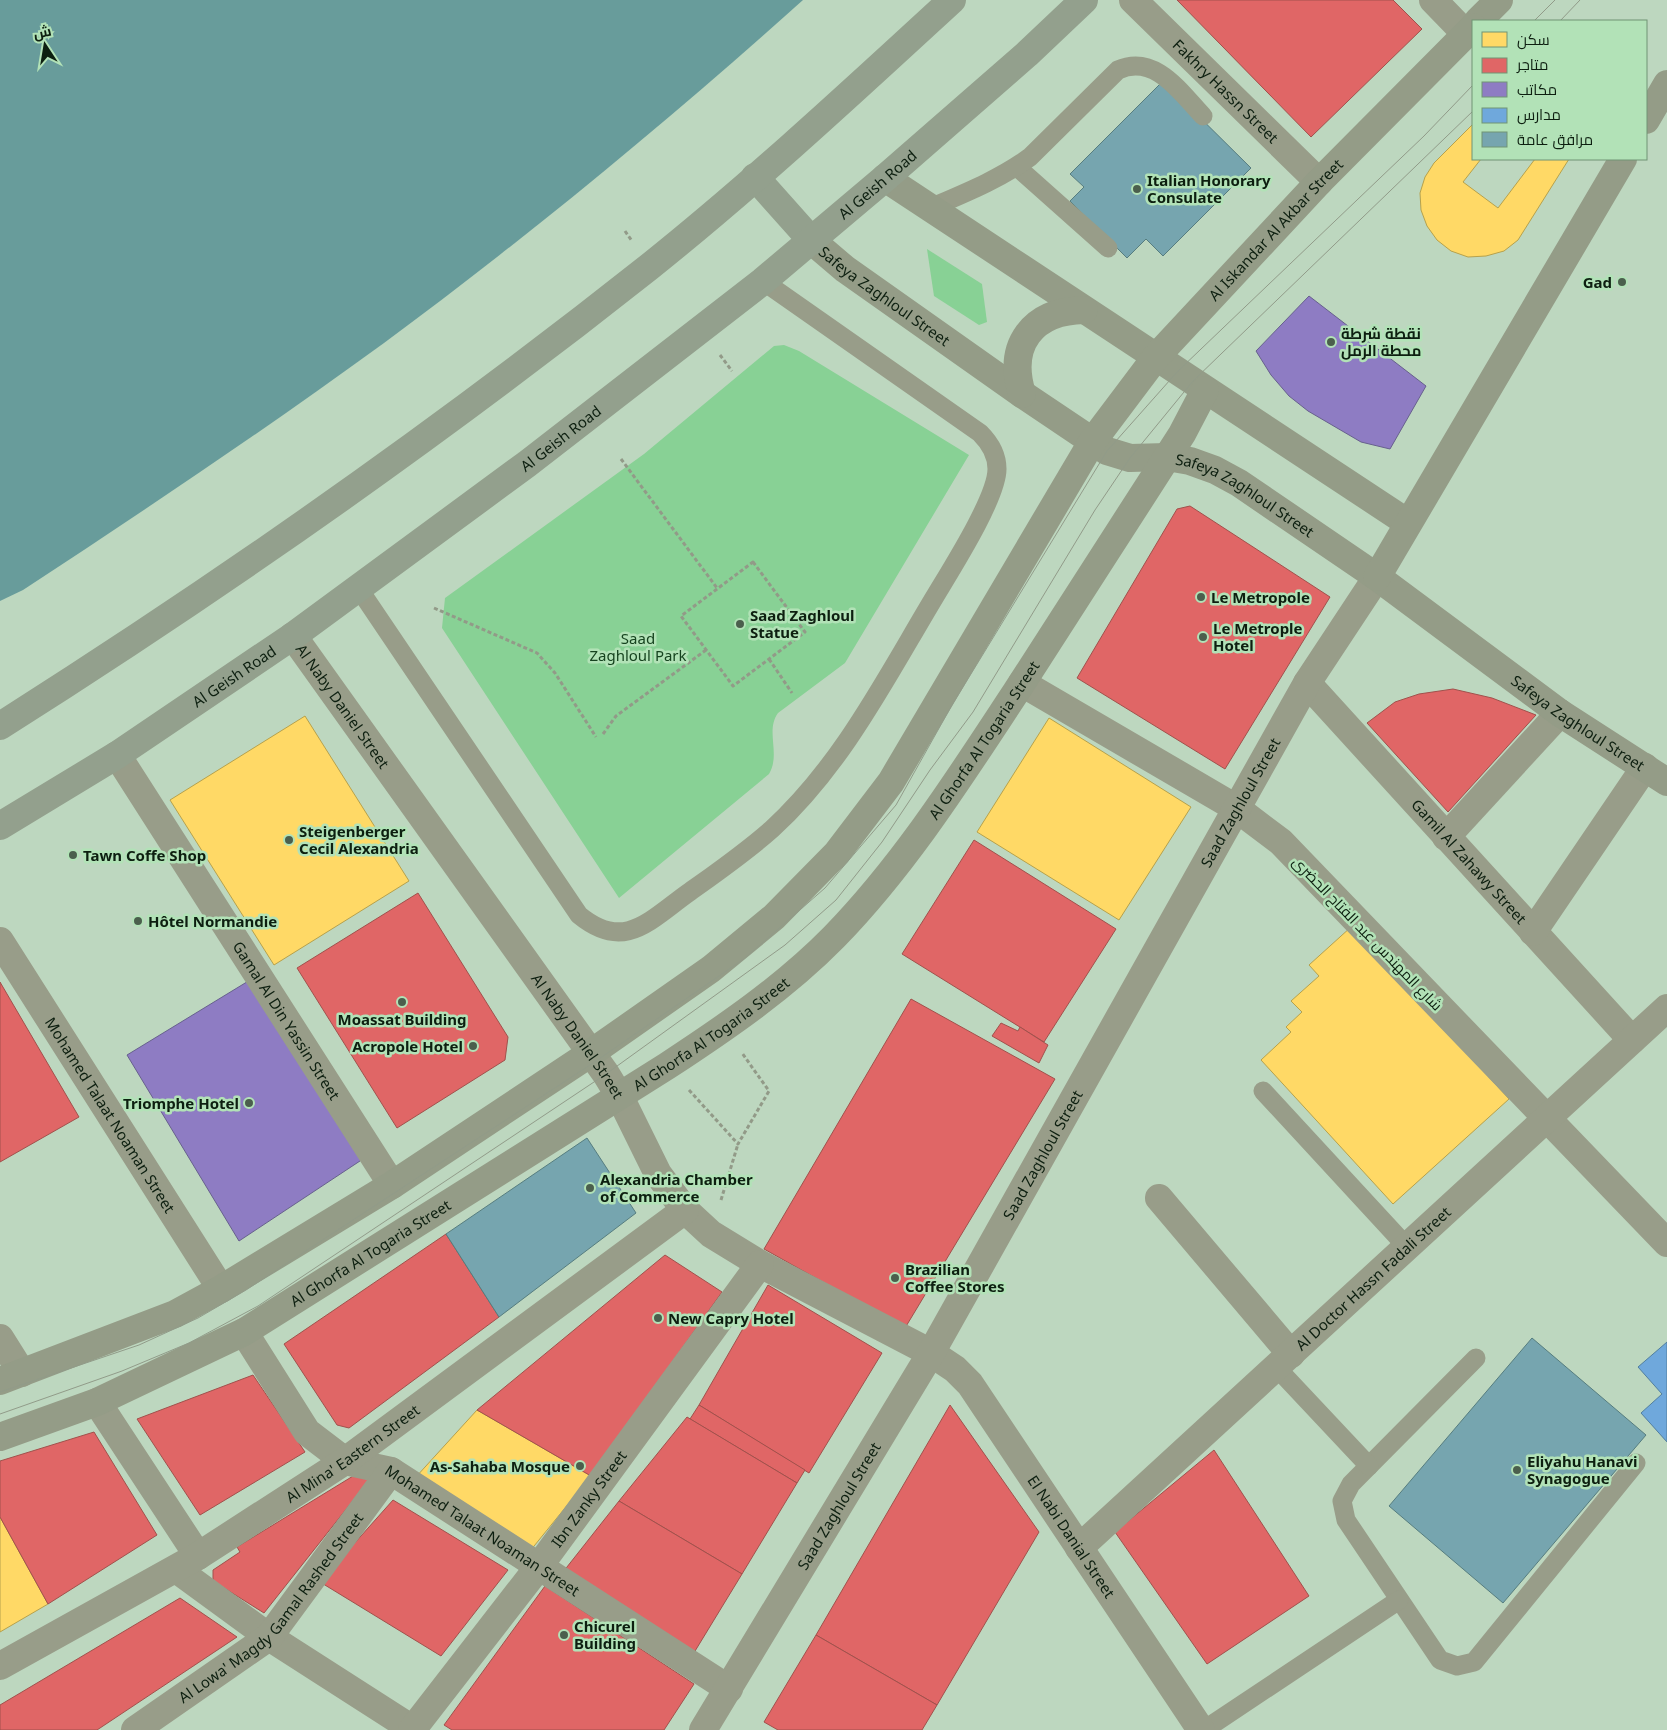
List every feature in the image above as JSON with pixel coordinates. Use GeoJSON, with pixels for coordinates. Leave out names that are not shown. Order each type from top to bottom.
{"type":"FeatureCollection","features":[{"type":"Feature","properties":{"kind":"highway"},"geometry":{"type":"LineString","coordinates":[[0,726],[108,657],[212,587],[448,421],[650,266],[754,177],[952,0]]}},
{"type":"Feature","properties":{"kind":"highway","name":"Al Geish Road"},"geometry":{"type":"LineString","coordinates":[[0,826],[117,754],[293,636],[527,464],[764,282],[1027,54],[1084,0]]}},
{"type":"Feature","properties":{"kind":"highway"},"geometry":{"type":"LineString","coordinates":[[754,177],[812,241]]}},
{"type":"Feature","properties":{"kind":"main road","name":"Al Iskandar Al Akbar Street"},"geometry":{"type":"LineString","coordinates":[[1479,20],[1499,0]]}},
{"type":"Feature","properties":{"kind":"main road","name":"Al Iskandar Al Akbar Street"},"geometry":{"type":"LineString","coordinates":[[1092,442],[1156,357],[1319,182],[1472,27]]}},
{"type":"Feature","properties":{"kind":"main road"},"geometry":{"type":"LineString","coordinates":[[1647,118],[1667,84]]}},
{"type":"Feature","properties":{"kind":"main road"},"geometry":{"type":"LineString","coordinates":[[1377,577],[1622,160]]}},
{"type":"Feature","properties":{"kind":"main road"},"geometry":{"type":"LineString","coordinates":[[885,178],[1408,523]]}},
{"type":"Feature","properties":{"kind":"main road","name":"Safeya Zaghloul Street"},"geometry":{"type":"LineString","coordinates":[[812,241],[845,270],[1108,452],[1130,458],[1167,457],[1190,460],[1215,470],[1377,577],[1560,713],[1656,774]]}},
{"type":"Feature","properties":{"kind":"main road"},"geometry":{"type":"LineString","coordinates":[[1022,394],[1017,376],[1017,359],[1023,341],[1034,327],[1048,316],[1066,310],[1084,310]]}},
{"type":"Feature","properties":{"kind":"main road","name":"Al Ghorfa Al Togaria Street"},"geometry":{"type":"LineString","coordinates":[[0,1437],[97,1402],[244,1332],[724,1029],[818,952],[870,898],[959,779],[1167,457],[1194,414],[1205,390]]}},
{"type":"Feature","properties":{"kind":"main road"},"geometry":{"type":"LineString","coordinates":[[11,1377],[175,1314],[221,1289],[392,1185],[590,1053],[711,969],[774,917],[838,853],[891,782],[1092,442]]}},
{"type":"Feature","properties":{"kind":"street","name":"Fakhry Hassn Street"},"geometry":{"type":"LineString","coordinates":[[1134,0],[1319,182]]}},
{"type":"Feature","properties":{"kind":"street"},"geometry":{"type":"LineString","coordinates":[[1433,0],[1472,27]]}},
{"type":"Feature","properties":{"kind":"street","name":"Saad Zaghloul Street"},"geometry":{"type":"LineString","coordinates":[[703,1730],[931,1354],[1307,683],[1377,577]]}},
{"type":"Feature","properties":{"kind":"street","name":"Al Naby Daniel Street"},"geometry":{"type":"LineString","coordinates":[[293,636],[620,1096],[658,1174],[685,1210],[710,1234],[760,1264],[931,1354]]}},
{"type":"Feature","properties":{"kind":"street","name":"شارع المهندس عبد الفتاح الحضرى"},"geometry":{"type":"LineString","coordinates":[[1022,683],[1236,808],[1281,842],[1667,1243]]}},
{"type":"Feature","properties":{"kind":"street","name":"Gamil Al Zahawy Street"},"geometry":{"type":"LineString","coordinates":[[1307,683],[1632,1040]]}},
{"type":"Feature","properties":{"kind":"street"},"geometry":{"type":"LineString","coordinates":[[1446,837],[1560,713]]}},
{"type":"Feature","properties":{"kind":"street","name":"Gamal Al Din Yassin Street"},"geometry":{"type":"LineString","coordinates":[[117,754],[392,1185]]}},
{"type":"Feature","properties":{"kind":"street"},"geometry":{"type":"LineString","coordinates":[[1533,932],[1656,774]]}},
{"type":"Feature","properties":{"kind":"street","name":"Mohamed Talaat Noaman Street"},"geometry":{"type":"LineString","coordinates":[[0,942],[221,1289]]}},
{"type":"Feature","properties":{"kind":"street","name":"Al Doctor Hassn Fadali Street"},"geometry":{"type":"LineString","coordinates":[[1079,1548],[1667,1008]]}},
{"type":"Feature","properties":{"kind":"street"},"geometry":{"type":"LineString","coordinates":[[1159,1198],[1284,1360]]}},
{"type":"Feature","properties":{"kind":"street","name":"Al Mina' Eastern Street"},"geometry":{"type":"LineString","coordinates":[[0,1666],[187,1562],[345,1461],[685,1210]]}},
{"type":"Feature","properties":{"kind":"street","name":"Ibn Zanky Street"},"geometry":{"type":"LineString","coordinates":[[413,1730],[540,1565],[760,1264]]}},
{"type":"Feature","properties":{"kind":"street","name":"Mohamed Talaat Noaman Street"},"geometry":{"type":"LineString","coordinates":[[244,1332],[307,1432],[345,1461],[391,1471],[540,1565],[729,1689]]}},
{"type":"Feature","properties":{"kind":"street"},"geometry":{"type":"LineString","coordinates":[[0,1338],[11,1377]]}},
{"type":"Feature","properties":{"kind":"street","name":"El Nabi Danial Street"},"geometry":{"type":"LineString","coordinates":[[931,1354],[955,1369],[970,1384],[1202,1730]]}},
{"type":"Feature","properties":{"kind":"street"},"geometry":{"type":"LineString","coordinates":[[97,1402],[187,1562],[269,1637],[413,1730]]}},
{"type":"Feature","properties":{"kind":"street","name":"Al Lowa' Magdy Gamal Rashed Street"},"geometry":{"type":"LineString","coordinates":[[135,1730],[269,1637],[391,1471]]}},
{"type":"Feature","properties":{"kind":"lane"},"geometry":{"type":"LineString","coordinates":[[930,208],[1003,175],[1017,166],[1030,156],[1118,70],[1125,66],[1141,65],[1160,72],[1203,116]]}},
{"type":"Feature","properties":{"kind":"lane"},"geometry":{"type":"LineString","coordinates":[[1017,166],[1108,248]]}},
{"type":"Feature","properties":{"kind":"lane"},"geometry":{"type":"LineString","coordinates":[[359,589],[580,915],[594,926],[611,932],[629,931],[646,923],[735,860],[773,828],[807,792],[861,720],[979,519],[994,484],[997,470],[995,456],[990,443],[980,433],[764,282]]}},
{"type":"Feature","properties":{"kind":"lane"},"geometry":{"type":"LineString","coordinates":[[1263,1091],[1406,1247]]}},
{"type":"Feature","properties":{"kind":"lane"},"geometry":{"type":"LineString","coordinates":[[1476,1358],[1368,1466],[1345,1492],[1342,1511],[1398,1600],[1440,1660],[1457,1666],[1474,1662],[1636,1463]]}},
{"type":"Feature","properties":{"kind":"lane"},"geometry":{"type":"LineString","coordinates":[[1284,1360],[1368,1466]]}},
{"type":"Feature","properties":{"kind":"lane"},"geometry":{"type":"LineString","coordinates":[[1202,1730],[1398,1600]]}},
{"type":"Feature","properties":{"kind":"path"},"geometry":{"type":"LineString","coordinates":[[621,459],[717,588]]}},
{"type":"Feature","properties":{"kind":"path"},"geometry":{"type":"LineString","coordinates":[[753,562],[805,632],[733,686],[706,650],[681,616],[753,562]]}},
{"type":"Feature","properties":{"kind":"path"},"geometry":{"type":"LineString","coordinates":[[434,608],[537,653],[555,673],[596,737]]}},
{"type":"Feature","properties":{"kind":"path"},"geometry":{"type":"LineString","coordinates":[[603,734],[616,716],[706,650]]}},
{"type":"Feature","properties":{"kind":"path"},"geometry":{"type":"LineString","coordinates":[[769,659],[792,693]]}},
{"type":"Feature","properties":{"kind":"path"},"geometry":{"type":"LineString","coordinates":[[710,1234],[738,1144],[769,1091],[724,1029]]}},
{"type":"Feature","properties":{"kind":"path"},"geometry":{"type":"LineString","coordinates":[[667,1066],[738,1144]]}},
{"type":"Feature","properties":{"kind":"green space"},"geometry":{"type":"Polygon","coordinates":[[[927,249],[982,284],[987,322],[979,325],[934,296],[927,249]]]}},
{"type":"Feature","properties":{"kind":"green space","name":"Saad Zaghloul Park"},"geometry":{"type":"Polygon","coordinates":[[[784,345],[799,351],[969,455],[845,663],[778,713],[774,720],[774,759],[769,774],[619,898],[442,628],[445,598],[644,454],[774,346],[784,345]]]}},
{"type":"Feature","properties":{"kind":"water"},"geometry":{"type":"Polygon","coordinates":[[[0,0],[803,0],[598,176],[492,261],[384,343],[295,407],[160,499],[23,590],[0,601],[0,0]]]}},
{"type":"Feature","properties":{"kind":"building: سكن"},"geometry":{"type":"Polygon","coordinates":[[[1472,125],[1472,160],[1480,160],[1463,182],[1498,208],[1534,160],[1568,160],[1518,240],[1504,251],[1486,256],[1468,257],[1451,251],[1437,240],[1427,226],[1421,210],[1420,193],[1425,177],[1434,163],[1472,125]]]}},
{"type":"Feature","properties":{"kind":"building: سكن","name":"Steigenberger Cecil Alexandria"},"geometry":{"type":"Polygon","coordinates":[[[305,716],[409,881],[274,965],[170,800],[305,716]]]}},
{"type":"Feature","properties":{"kind":"building: سكن"},"geometry":{"type":"Polygon","coordinates":[[[1049,718],[1191,807],[1119,920],[977,832],[1049,718]]]}},
{"type":"Feature","properties":{"kind":"building: سكن"},"geometry":{"type":"Polygon","coordinates":[[[1351,927],[1509,1099],[1393,1204],[1261,1060],[1291,1032],[1286,1027],[1302,1012],[1291,1001],[1319,976],[1309,965],[1351,927]]]}},
{"type":"Feature","properties":{"kind":"building: سكن"},"geometry":{"type":"Polygon","coordinates":[[[477,1410],[591,1476],[530,1551],[415,1478],[477,1410]]]}},
{"type":"Feature","properties":{"kind":"building: سكن"},"geometry":{"type":"Polygon","coordinates":[[[0,1517],[48,1604],[0,1632],[0,1517]]]}},
{"type":"Feature","properties":{"kind":"building: متاجر"},"geometry":{"type":"Polygon","coordinates":[[[1177,0],[1393,0],[1422,29],[1311,137],[1177,0]]]}},
{"type":"Feature","properties":{"kind":"building: متاجر","name":"Le Metrople Hotel"},"geometry":{"type":"Polygon","coordinates":[[[1190,506],[1330,597],[1225,769],[1077,678],[1177,509],[1190,506]]]}},
{"type":"Feature","properties":{"kind":"building: متاجر"},"geometry":{"type":"Polygon","coordinates":[[[1453,689],[1492,698],[1536,715],[1448,812],[1367,723],[1395,702],[1419,694],[1453,689]]]}},
{"type":"Feature","properties":{"kind":"building: متاجر"},"geometry":{"type":"Polygon","coordinates":[[[974,840],[1116,929],[1044,1042],[902,954],[974,840]]]}},
{"type":"Feature","properties":{"kind":"building: متاجر","name":"Moassat Building"},"geometry":{"type":"Polygon","coordinates":[[[418,893],[508,1037],[505,1060],[397,1128],[297,968],[418,893]]]}},
{"type":"Feature","properties":{"kind":"building: متاجر"},"geometry":{"type":"Polygon","coordinates":[[[0,982],[79,1117],[0,1162],[0,982]]]}},
{"type":"Feature","properties":{"kind":"building: متاجر"},"geometry":{"type":"Polygon","coordinates":[[[911,999],[1055,1079],[905,1328],[764,1249],[911,999]]]}},
{"type":"Feature","properties":{"kind":"building: متاجر"},"geometry":{"type":"Polygon","coordinates":[[[1001,1023],[1018,1031],[1020,1027],[1048,1045],[1039,1063],[992,1036],[1001,1023]]]}},
{"type":"Feature","properties":{"kind":"building: متاجر"},"geometry":{"type":"Polygon","coordinates":[[[446,1234],[499,1317],[349,1428],[337,1425],[284,1344],[446,1234]]]}},
{"type":"Feature","properties":{"kind":"building: متاجر"},"geometry":{"type":"Polygon","coordinates":[[[665,1255],[722,1292],[591,1476],[477,1410],[665,1255]]]}},
{"type":"Feature","properties":{"kind":"building: متاجر"},"geometry":{"type":"Polygon","coordinates":[[[768,1285],[882,1353],[809,1473],[699,1405],[768,1285]]]}},
{"type":"Feature","properties":{"kind":"building: متاجر"},"geometry":{"type":"Polygon","coordinates":[[[253,1375],[305,1452],[200,1515],[137,1419],[253,1375]]]}},
{"type":"Feature","properties":{"kind":"building: متاجر"},"geometry":{"type":"Polygon","coordinates":[[[699,1405],[805,1470],[797,1483],[690,1419],[699,1405]]]}},
{"type":"Feature","properties":{"kind":"building: متاجر"},"geometry":{"type":"Polygon","coordinates":[[[950,1405],[1039,1532],[937,1705],[816,1635],[950,1405]]]}},
{"type":"Feature","properties":{"kind":"building: متاجر"},"geometry":{"type":"Polygon","coordinates":[[[687,1417],[797,1483],[742,1574],[619,1501],[687,1417]]]}},
{"type":"Feature","properties":{"kind":"building: متاجر"},"geometry":{"type":"Polygon","coordinates":[[[94,1432],[157,1535],[48,1604],[0,1517],[0,1461],[94,1432]]]}},
{"type":"Feature","properties":{"kind":"building: متاجر"},"geometry":{"type":"Polygon","coordinates":[[[1214,1450],[1309,1596],[1207,1664],[1115,1532],[1214,1450]]]}},
{"type":"Feature","properties":{"kind":"building: متاجر"},"geometry":{"type":"Polygon","coordinates":[[[358,1473],[370,1479],[264,1613],[213,1581],[213,1570],[240,1552],[237,1547],[358,1473]]]}},
{"type":"Feature","properties":{"kind":"building: متاجر"},"geometry":{"type":"Polygon","coordinates":[[[393,1500],[508,1570],[441,1656],[320,1582],[393,1500]]]}},
{"type":"Feature","properties":{"kind":"building: متاجر"},"geometry":{"type":"Polygon","coordinates":[[[619,1501],[742,1574],[692,1656],[563,1572],[619,1501]]]}},
{"type":"Feature","properties":{"kind":"building: متاجر","name":"Chicurel Building"},"geometry":{"type":"Polygon","coordinates":[[[545,1586],[694,1684],[664,1730],[452,1730],[444,1725],[545,1586]]]}},
{"type":"Feature","properties":{"kind":"building: متاجر"},"geometry":{"type":"Polygon","coordinates":[[[180,1598],[237,1637],[97,1730],[0,1730],[0,1705],[180,1598]]]}},
{"type":"Feature","properties":{"kind":"building: متاجر"},"geometry":{"type":"Polygon","coordinates":[[[816,1635],[937,1705],[922,1730],[778,1730],[764,1722],[816,1635]]]}},
{"type":"Feature","properties":{"kind":"building: مكاتب"},"geometry":{"type":"Polygon","coordinates":[[[1309,296],[1426,386],[1390,449],[1361,442],[1308,411],[1289,396],[1271,375],[1256,351],[1309,296]]]}},
{"type":"Feature","properties":{"kind":"building: مكاتب"},"geometry":{"type":"Polygon","coordinates":[[[255,977],[366,1157],[239,1241],[127,1055],[255,977]]]}},
{"type":"Feature","properties":{"kind":"building: مدارس"},"geometry":{"type":"Polygon","coordinates":[[[1667,1342],[1667,1442],[1641,1413],[1662,1394],[1638,1367],[1667,1342]]]}},
{"type":"Feature","properties":{"kind":"building: مرافق عامة"},"geometry":{"type":"Polygon","coordinates":[[[1163,81],[1251,168],[1163,256],[1146,239],[1127,258],[1070,201],[1084,187],[1070,174],[1163,81]]]}},
{"type":"Feature","properties":{"kind":"building: مرافق عامة"},"geometry":{"type":"Polygon","coordinates":[[[587,1138],[636,1213],[499,1317],[446,1234],[587,1138]]]}},
{"type":"Feature","properties":{"kind":"building: مرافق عامة","name":"Eliyahu Hanavi Synagogue"},"geometry":{"type":"Polygon","coordinates":[[[1532,1338],[1646,1435],[1503,1603],[1389,1506],[1532,1338]]]}},
{"type":"Feature","properties":{"kind":"tram line"},"geometry":{"type":"LineString","coordinates":[[1535,20],[1555,0]]}},
{"type":"Feature","properties":{"kind":"tram line"},"geometry":{"type":"LineString","coordinates":[[1561,20],[1580,0]]}},
{"type":"Feature","properties":{"kind":"tram line"},"geometry":{"type":"LineString","coordinates":[[0,1392],[139,1345],[198,1318],[246,1290],[596,1061],[745,958],[825,888],[896,805],[952,705],[1107,451],[1178,371],[1424,136],[1472,86]]}},
{"type":"Feature","properties":{"kind":"tram line"},"geometry":{"type":"LineString","coordinates":[[0,1414],[122,1371],[189,1343],[258,1306],[606,1074],[785,945],[836,900],[882,842],[930,770],[973,712],[1095,510],[1130,458],[1193,381],[1472,112]]}},
{"type":"Feature","properties":{"kind":"place","name":"Italian Honorary Consulate"},"geometry":{"type":"Point","coordinates":[1137,189]}},
{"type":"Feature","properties":{"kind":"place","name":"Gad"},"geometry":{"type":"Point","coordinates":[1622,282]}},
{"type":"Feature","properties":{"kind":"place","name":"نقطة شرطة محطة الرمل"},"geometry":{"type":"Point","coordinates":[1331,342]}},
{"type":"Feature","properties":{"kind":"place","name":"Le Metropole"},"geometry":{"type":"Point","coordinates":[1201,597]}},
{"type":"Feature","properties":{"kind":"place","name":"Saad Zaghloul Statue"},"geometry":{"type":"Point","coordinates":[740,624]}},
{"type":"Feature","properties":{"kind":"place","name":"Le Metrople Hotel"},"geometry":{"type":"Point","coordinates":[1203,637]}},
{"type":"Feature","properties":{"kind":"place","name":"Steigenberger Cecil Alexandria"},"geometry":{"type":"Point","coordinates":[289,840]}},
{"type":"Feature","properties":{"kind":"place","name":"Tawn Coffe Shop"},"geometry":{"type":"Point","coordinates":[73,855]}},
{"type":"Feature","properties":{"kind":"place","name":"Hôtel Normandie"},"geometry":{"type":"Point","coordinates":[138,921]}},
{"type":"Feature","properties":{"kind":"place","name":"Moassat Building"},"geometry":{"type":"Point","coordinates":[402,1002]}},
{"type":"Feature","properties":{"kind":"place","name":"Acropole Hotel"},"geometry":{"type":"Point","coordinates":[473,1046]}},
{"type":"Feature","properties":{"kind":"place","name":"Triomphe Hotel"},"geometry":{"type":"Point","coordinates":[249,1103]}},
{"type":"Feature","properties":{"kind":"place","name":"Alexandria Chamber of Commerce"},"geometry":{"type":"Point","coordinates":[590,1188]}},
{"type":"Feature","properties":{"kind":"place","name":"Brazilian Coffee Stores"},"geometry":{"type":"Point","coordinates":[895,1278]}},
{"type":"Feature","properties":{"kind":"place","name":"New Capry Hotel"},"geometry":{"type":"Point","coordinates":[658,1318]}},
{"type":"Feature","properties":{"kind":"place","name":"As-Sahaba Mosque"},"geometry":{"type":"Point","coordinates":[580,1466]}},
{"type":"Feature","properties":{"kind":"place","name":"Eliyahu Hanavi Synagogue"},"geometry":{"type":"Point","coordinates":[1517,1470]}},
{"type":"Feature","properties":{"kind":"place","name":"Chicurel Building"},"geometry":{"type":"Point","coordinates":[564,1635]}}]}
